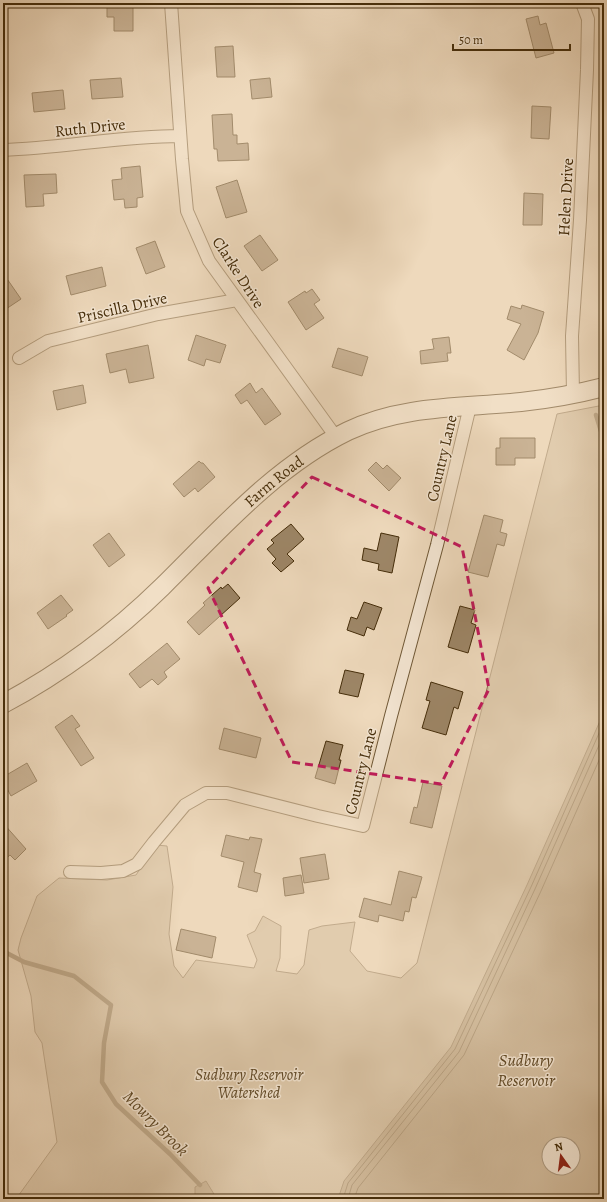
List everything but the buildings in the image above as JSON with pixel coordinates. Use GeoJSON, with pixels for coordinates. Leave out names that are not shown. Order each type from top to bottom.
{"type":"FeatureCollection","features":[{"type":"Feature","properties":{"kind":"street","name":"Clarke Drive"},"geometry":{"type":"LineString","coordinates":[[171,3],[187,212],[209,261],[336,437]]}},
{"type":"Feature","properties":{"kind":"street","name":"Helen Drive"},"geometry":{"type":"LineString","coordinates":[[573,394],[572,336],[580,220],[587,63],[588,19],[582,3]]}},
{"type":"Feature","properties":{"kind":"street","name":"Ruth Drive"},"geometry":{"type":"LineString","coordinates":[[3,150],[61,146],[150,136],[180,136]]}},
{"type":"Feature","properties":{"kind":"street","name":"Priscilla Drive"},"geometry":{"type":"LineString","coordinates":[[19,358],[48,341],[158,314],[237,300]]}},
{"type":"Feature","properties":{"kind":"street","name":"Farm Road"},"geometry":{"type":"LineString","coordinates":[[3,704],[81,656],[136,612],[262,490],[294,463],[336,437],[381,418],[415,411],[520,402],[573,394],[604,387]]}},
{"type":"Feature","properties":{"kind":"street","name":"Country Lane"},"geometry":{"type":"LineString","coordinates":[[70,872],[101,873],[123,871],[137,864],[185,805],[206,794],[227,793],[363,826],[437,545],[470,406]]}},
{"type":"Feature","properties":{"kind":"highlighted area"},"geometry":{"type":"Polygon","coordinates":[[[312,477],[462,547],[489,689],[441,784],[292,762],[208,588],[312,477]]]}},
{"type":"Feature","properties":{"kind":"green space","name":"Sudbury Reservoir Watershed"},"geometry":{"type":"Polygon","coordinates":[[[604,405],[604,1199],[16,1199],[57,1142],[42,1043],[35,1032],[31,996],[18,950],[37,896],[59,878],[107,880],[136,875],[156,845],[167,846],[173,887],[169,934],[174,966],[183,978],[196,960],[254,968],[257,960],[247,935],[255,931],[263,916],[281,926],[280,958],[276,971],[297,974],[304,965],[309,930],[322,926],[355,922],[350,951],[367,971],[401,978],[417,963],[557,414],[604,405]]]}},
{"type":"Feature","properties":{"kind":"water","name":"Sudbury Reservoir"},"geometry":{"type":"Polygon","coordinates":[[[604,712],[604,1199],[338,1199],[344,1181],[451,1047],[527,885],[604,712]]]}},
{"type":"Feature","properties":{"kind":"water"},"geometry":{"type":"Polygon","coordinates":[[[206,1181],[217,1199],[195,1199],[195,1187],[206,1181]]]}},
{"type":"Feature","properties":{"kind":"waterway"},"geometry":{"type":"LineString","coordinates":[[596,415],[604,441]]}},
{"type":"Feature","properties":{"kind":"waterway","name":"Mowry Brook"},"geometry":{"type":"LineString","coordinates":[[3,951],[24,962],[74,976],[111,1005],[104,1043],[102,1082],[116,1104],[170,1154],[200,1185]]}}]}
